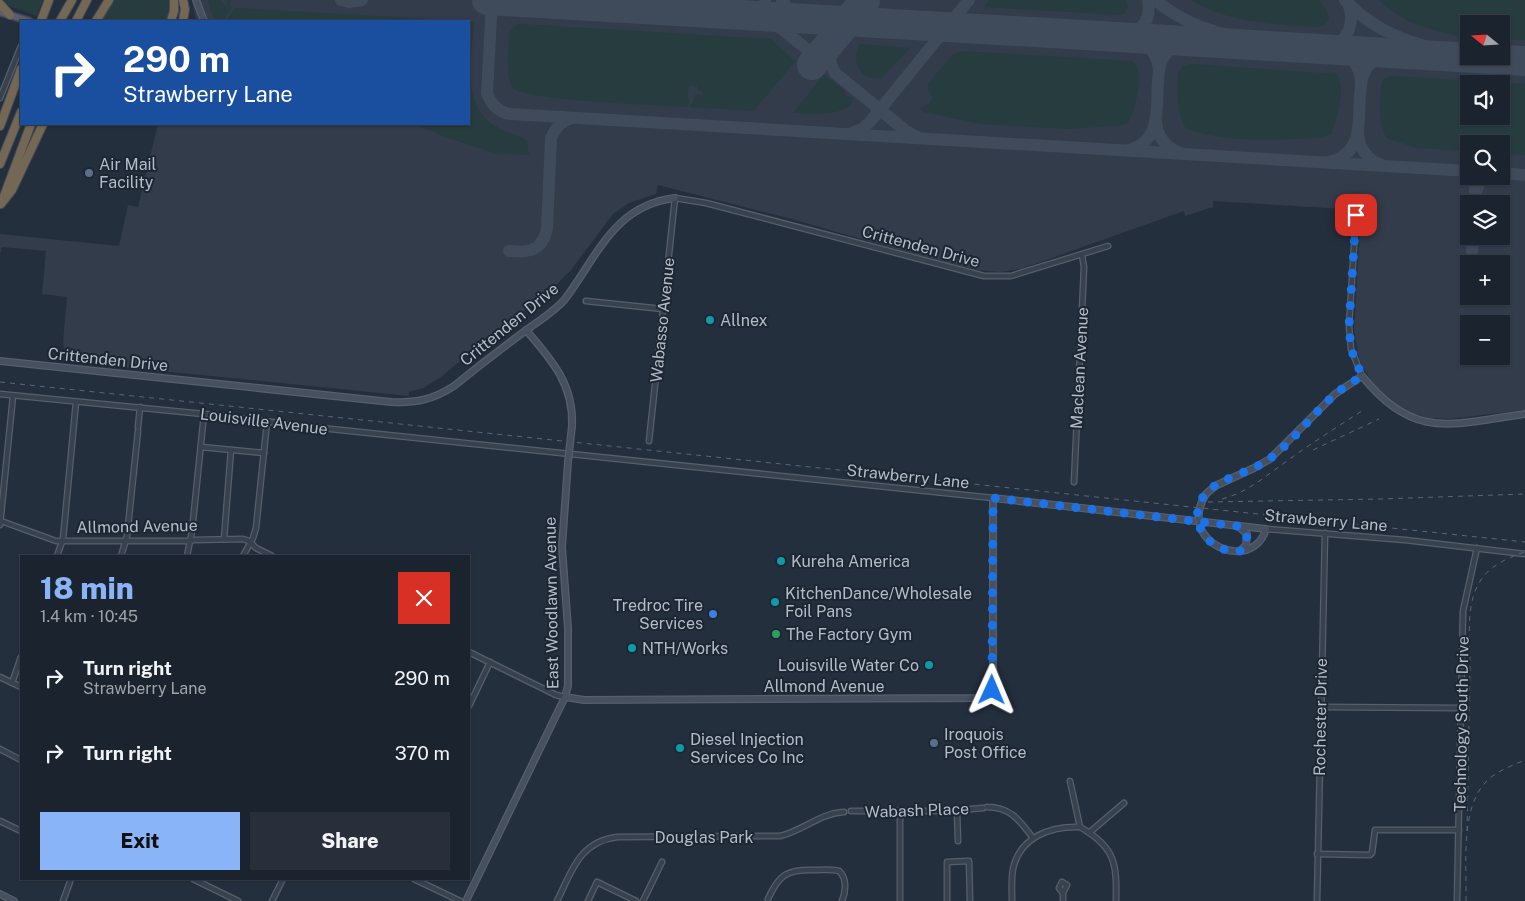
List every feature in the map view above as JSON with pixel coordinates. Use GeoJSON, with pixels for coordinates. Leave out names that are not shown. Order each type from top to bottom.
{"type":"FeatureCollection","features":[{"type":"Feature","properties":{"kind":"highway"},"geometry":{"type":"LineString","coordinates":[[42,17],[49,0]]}},
{"type":"Feature","properties":{"kind":"highway"},"geometry":{"type":"LineString","coordinates":[[65,11],[66,0]]}},
{"type":"Feature","properties":{"kind":"highway"},"geometry":{"type":"LineString","coordinates":[[61,20],[72,0]]}},
{"type":"Feature","properties":{"kind":"highway"},"geometry":{"type":"LineString","coordinates":[[76,20],[86,0]]}},
{"type":"Feature","properties":{"kind":"highway"},"geometry":{"type":"LineString","coordinates":[[93,20],[103,0]]}},
{"type":"Feature","properties":{"kind":"highway"},"geometry":{"type":"LineString","coordinates":[[97,20],[109,0]]}},
{"type":"Feature","properties":{"kind":"highway"},"geometry":{"type":"LineString","coordinates":[[172,20],[174,0]]}},
{"type":"Feature","properties":{"kind":"highway"},"geometry":{"type":"LineString","coordinates":[[182,20],[183,0]]}},
{"type":"Feature","properties":{"kind":"highway"},"geometry":{"type":"LineString","coordinates":[[0,4],[10,15]]}},
{"type":"Feature","properties":{"kind":"highway"},"geometry":{"type":"LineString","coordinates":[[0,126],[20,72]]}},
{"type":"Feature","properties":{"kind":"highway"},"geometry":{"type":"LineString","coordinates":[[0,164],[20,114]]}},
{"type":"Feature","properties":{"kind":"highway"},"geometry":{"type":"LineString","coordinates":[[1,206],[32,125]]}},
{"type":"Feature","properties":{"kind":"highway"},"geometry":{"type":"LineString","coordinates":[[1,206],[12,190],[43,125]]}},
{"type":"Feature","properties":{"kind":"main road"},"geometry":{"type":"LineString","coordinates":[[0,12],[26,20]]}},
{"type":"Feature","properties":{"kind":"street"},"geometry":{"type":"LineString","coordinates":[[196,0],[204,20]]}},
{"type":"Feature","properties":{"kind":"street"},"geometry":{"type":"LineString","coordinates":[[0,98],[20,48]]}},
{"type":"Feature","properties":{"kind":"street","name":"Crittenden Drive"},"geometry":{"type":"LineString","coordinates":[[0,361],[409,403],[429,400],[442,394],[565,299],[610,234],[626,217],[637,209],[652,203],[675,198],[706,203],[984,276],[1011,276],[1108,246]]}},
{"type":"Feature","properties":{"kind":"street","name":"Wabasso Avenue"},"geometry":{"type":"LineString","coordinates":[[649,441],[675,198]]}},
{"type":"Feature","properties":{"kind":"street"},"geometry":{"type":"LineString","coordinates":[[1356,215],[1349,326],[1351,349],[1362,376],[1380,398],[1404,414],[1436,425],[1525,414]]}},
{"type":"Feature","properties":{"kind":"street","name":"Maclean Avenue"},"geometry":{"type":"LineString","coordinates":[[1074,482],[1084,267],[1082,255]]}},
{"type":"Feature","properties":{"kind":"street"},"geometry":{"type":"LineString","coordinates":[[586,301],[663,309]]}},
{"type":"Feature","properties":{"kind":"street","name":"East Woodlawn Avenue"},"geometry":{"type":"LineString","coordinates":[[466,901],[565,697],[568,686],[568,628],[562,547],[572,426],[572,403],[564,381],[553,363],[526,330]]}},
{"type":"Feature","properties":{"kind":"street"},"geometry":{"type":"LineString","coordinates":[[1266,528],[1256,544],[1240,551],[1225,550],[1214,546],[1205,537],[1201,529],[1198,513],[1201,502],[1206,494],[1215,486],[1270,459],[1335,394],[1362,376]]}},
{"type":"Feature","properties":{"kind":"street","name":"Louisville Avenue"},"geometry":{"type":"LineString","coordinates":[[0,394],[528,449]]}},
{"type":"Feature","properties":{"kind":"street"},"geometry":{"type":"LineString","coordinates":[[0,523],[1,498],[13,396]]}},
{"type":"Feature","properties":{"kind":"street"},"geometry":{"type":"LineString","coordinates":[[57,555],[62,541],[76,402]]}},
{"type":"Feature","properties":{"kind":"street"},"geometry":{"type":"LineString","coordinates":[[121,555],[125,541],[140,408]]}},
{"type":"Feature","properties":{"kind":"street"},"geometry":{"type":"LineString","coordinates":[[187,555],[204,414]]}},
{"type":"Feature","properties":{"kind":"street"},"geometry":{"type":"LineString","coordinates":[[244,555],[256,528],[267,422]]}},
{"type":"Feature","properties":{"kind":"street"},"geometry":{"type":"LineString","coordinates":[[201,447],[264,452]]}},
{"type":"Feature","properties":{"kind":"street","name":"Strawberry Lane"},"geometry":{"type":"LineString","coordinates":[[528,449],[1237,526],[1325,533],[1525,554]]}},
{"type":"Feature","properties":{"kind":"street"},"geometry":{"type":"LineString","coordinates":[[224,539],[231,450]]}},
{"type":"Feature","properties":{"kind":"street","name":"Allmond Avenue"},"geometry":{"type":"LineString","coordinates":[[470,652],[556,695],[584,700],[984,698],[992,692],[993,686],[993,498]]}},
{"type":"Feature","properties":{"kind":"street","name":"Allmond Avenue"},"geometry":{"type":"LineString","coordinates":[[0,523],[56,541],[243,539],[270,555]]}},
{"type":"Feature","properties":{"kind":"street"},"geometry":{"type":"LineString","coordinates":[[1237,526],[1247,534],[1246,545],[1240,551]]}},
{"type":"Feature","properties":{"kind":"street","name":"Rochester Drive"},"geometry":{"type":"LineString","coordinates":[[1317,901],[1325,533]]}},
{"type":"Feature","properties":{"kind":"street","name":"Technology South Drive"},"geometry":{"type":"LineString","coordinates":[[1457,901],[1463,610],[1477,548]]}},
{"type":"Feature","properties":{"kind":"street"},"geometry":{"type":"LineString","coordinates":[[12,683],[20,660]]}},
{"type":"Feature","properties":{"kind":"street"},"geometry":{"type":"LineString","coordinates":[[470,704],[490,662]]}},
{"type":"Feature","properties":{"kind":"street"},"geometry":{"type":"LineString","coordinates":[[0,677],[20,687]]}},
{"type":"Feature","properties":{"kind":"street"},"geometry":{"type":"LineString","coordinates":[[1320,707],[1461,708]]}},
{"type":"Feature","properties":{"kind":"street"},"geometry":{"type":"LineString","coordinates":[[0,750],[20,760]]}},
{"type":"Feature","properties":{"kind":"street"},"geometry":{"type":"LineString","coordinates":[[1070,781],[1080,827]]}},
{"type":"Feature","properties":{"kind":"street"},"geometry":{"type":"LineString","coordinates":[[1090,832],[1124,803]]}},
{"type":"Feature","properties":{"kind":"street","name":"Wabash Place"},"geometry":{"type":"LineString","coordinates":[[851,811],[957,811],[985,807],[998,808],[1012,813],[1033,838]]}},
{"type":"Feature","properties":{"kind":"street"},"geometry":{"type":"LineString","coordinates":[[957,811],[958,842]]}},
{"type":"Feature","properties":{"kind":"street","name":"Douglas Park"},"geometry":{"type":"LineString","coordinates":[[557,901],[572,870],[586,850],[598,842],[610,838],[780,836],[793,832],[823,816],[844,812]]}},
{"type":"Feature","properties":{"kind":"street"},"geometry":{"type":"LineString","coordinates":[[900,812],[900,901]]}},
{"type":"Feature","properties":{"kind":"street"},"geometry":{"type":"LineString","coordinates":[[0,821],[20,831]]}},
{"type":"Feature","properties":{"kind":"street"},"geometry":{"type":"LineString","coordinates":[[1012,901],[1014,863],[1023,846],[1033,838],[1049,830],[1080,827],[1090,832],[1108,850],[1114,862],[1117,877],[1116,901]]}},
{"type":"Feature","properties":{"kind":"street"},"geometry":{"type":"LineString","coordinates":[[1317,854],[1370,855],[1374,850],[1374,830],[1459,830]]}},
{"type":"Feature","properties":{"kind":"street"},"geometry":{"type":"LineString","coordinates":[[947,901],[946,862],[969,861],[970,901]]}},
{"type":"Feature","properties":{"kind":"street"},"geometry":{"type":"LineString","coordinates":[[644,901],[662,862]]}},
{"type":"Feature","properties":{"kind":"street"},"geometry":{"type":"LineString","coordinates":[[768,899],[775,884],[788,873],[802,870],[831,870],[839,871],[844,876],[842,901]]}},
{"type":"Feature","properties":{"kind":"street"},"geometry":{"type":"LineString","coordinates":[[63,901],[71,880]]}},
{"type":"Feature","properties":{"kind":"street"},"geometry":{"type":"LineString","coordinates":[[195,880],[238,901]]}},
{"type":"Feature","properties":{"kind":"street"},"geometry":{"type":"LineString","coordinates":[[272,901],[282,880]]}},
{"type":"Feature","properties":{"kind":"street"},"geometry":{"type":"LineString","coordinates":[[416,880],[460,901]]}},
{"type":"Feature","properties":{"kind":"street"},"geometry":{"type":"LineString","coordinates":[[588,901],[597,882],[636,901]]}},
{"type":"Feature","properties":{"kind":"street"},"geometry":{"type":"LineString","coordinates":[[1063,893],[1063,901]]}},
{"type":"Feature","properties":{"kind":"street"},"geometry":{"type":"LineString","coordinates":[[0,894],[14,901]]}},
{"type":"Feature","properties":{"kind":"shaded area"},"geometry":{"type":"Polygon","coordinates":[[[192,0],[1525,0],[1525,410],[1449,419],[1428,418],[1409,412],[1388,399],[1372,383],[1359,359],[1354,330],[1361,210],[1213,201],[1213,207],[1185,216],[1184,211],[1021,269],[1000,272],[977,270],[921,256],[788,218],[658,185],[656,194],[629,203],[613,214],[571,270],[547,294],[489,337],[441,377],[423,388],[409,392],[409,396],[82,363],[82,361],[71,360],[65,352],[63,342],[67,297],[42,294],[46,251],[2,247],[0,252],[0,234],[119,246],[128,205],[138,207],[158,125],[470,125],[470,20],[196,20],[192,0]]]}},
{"type":"Feature","properties":{"kind":"green space"},"geometry":{"type":"Polygon","coordinates":[[[0,0],[43,0],[37,16],[7,5],[0,0]]]}},
{"type":"Feature","properties":{"kind":"green space"},"geometry":{"type":"Polygon","coordinates":[[[113,0],[170,0],[171,8],[167,20],[101,20],[113,0]]]}},
{"type":"Feature","properties":{"kind":"green space"},"geometry":{"type":"Polygon","coordinates":[[[208,0],[220,0],[226,7],[228,0],[230,0],[230,7],[232,7],[223,20],[216,20],[210,10],[208,0]]]}},
{"type":"Feature","properties":{"kind":"green space"},"geometry":{"type":"Polygon","coordinates":[[[989,0],[1126,0],[1128,8],[1125,13],[1119,15],[985,7],[989,0]]]}},
{"type":"Feature","properties":{"kind":"green space"},"geometry":{"type":"Polygon","coordinates":[[[1191,0],[1319,0],[1327,11],[1329,19],[1326,24],[1320,27],[1254,21],[1222,14],[1191,0]]]}},
{"type":"Feature","properties":{"kind":"green space"},"geometry":{"type":"Polygon","coordinates":[[[1379,0],[1525,0],[1525,40],[1510,39],[1510,15],[1460,15],[1460,35],[1421,26],[1409,21],[1379,0]]]}},
{"type":"Feature","properties":{"kind":"green space"},"geometry":{"type":"Polygon","coordinates":[[[235,8],[448,20],[227,20],[235,8]]]}},
{"type":"Feature","properties":{"kind":"green space"},"geometry":{"type":"Polygon","coordinates":[[[470,21],[474,22],[471,78],[472,92],[477,105],[484,117],[495,126],[527,140],[529,155],[495,153],[442,136],[434,131],[412,125],[470,125],[470,21]]]}},
{"type":"Feature","properties":{"kind":"green space"},"geometry":{"type":"Polygon","coordinates":[[[521,24],[770,39],[795,61],[754,111],[690,107],[696,94],[702,95],[703,92],[697,90],[697,86],[689,85],[687,98],[690,101],[687,107],[594,102],[539,96],[521,92],[512,87],[510,81],[508,59],[510,30],[521,24]]]}},
{"type":"Feature","properties":{"kind":"green space"},"geometry":{"type":"Polygon","coordinates":[[[859,44],[910,48],[882,78],[874,78],[862,73],[859,69],[856,58],[859,44]]]}},
{"type":"Feature","properties":{"kind":"green space"},"geometry":{"type":"Polygon","coordinates":[[[960,51],[1132,61],[1136,66],[1139,82],[1133,111],[1127,124],[1124,125],[1068,129],[981,124],[924,112],[920,108],[930,103],[933,97],[928,90],[928,84],[952,55],[960,51]]]}},
{"type":"Feature","properties":{"kind":"green space"},"geometry":{"type":"Polygon","coordinates":[[[1190,64],[1336,74],[1341,86],[1341,95],[1331,134],[1325,137],[1256,140],[1221,137],[1187,129],[1181,118],[1178,101],[1178,75],[1184,66],[1190,64]]]}},
{"type":"Feature","properties":{"kind":"green space"},"geometry":{"type":"Polygon","coordinates":[[[824,74],[846,92],[845,96],[853,98],[851,104],[837,112],[818,114],[793,113],[824,74]]]}},
{"type":"Feature","properties":{"kind":"green space"},"geometry":{"type":"Polygon","coordinates":[[[1391,76],[1460,80],[1460,125],[1510,125],[1510,83],[1525,84],[1525,155],[1510,154],[1510,135],[1460,135],[1460,150],[1418,148],[1388,139],[1382,128],[1380,112],[1382,82],[1391,76]]]}},
{"type":"Feature","properties":{"kind":"taxiway"},"geometry":{"type":"LineString","coordinates":[[341,0],[349,2],[362,0]]}},
{"type":"Feature","properties":{"kind":"taxiway"},"geometry":{"type":"LineString","coordinates":[[492,0],[487,93],[496,107],[502,112],[510,114],[1460,170]]}},
{"type":"Feature","properties":{"kind":"taxiway"},"geometry":{"type":"LineString","coordinates":[[567,0],[580,5],[623,8]]}},
{"type":"Feature","properties":{"kind":"taxiway"},"geometry":{"type":"LineString","coordinates":[[765,0],[766,10],[773,22],[818,58]]}},
{"type":"Feature","properties":{"kind":"taxiway"},"geometry":{"type":"LineString","coordinates":[[782,0],[792,12],[798,15],[836,20]]}},
{"type":"Feature","properties":{"kind":"taxiway"},"geometry":{"type":"LineString","coordinates":[[850,134],[862,129],[869,123],[969,0]]}},
{"type":"Feature","properties":{"kind":"taxiway"},"geometry":{"type":"LineString","coordinates":[[1076,34],[1112,36],[1125,35],[1135,31],[1144,25],[1148,14],[1148,0]]}},
{"type":"Feature","properties":{"kind":"taxiway"},"geometry":{"type":"LineString","coordinates":[[1155,0],[1187,21],[1203,28],[1237,37],[1292,45],[1384,52]]}},
{"type":"Feature","properties":{"kind":"taxiway"},"geometry":{"type":"LineString","coordinates":[[1345,0],[1372,23],[1386,31],[1418,44],[1460,52]]}},
{"type":"Feature","properties":{"kind":"taxiway"},"geometry":{"type":"LineString","coordinates":[[1327,48],[1340,42],[1348,31],[1351,18],[1348,3]]}},
{"type":"Feature","properties":{"kind":"taxiway"},"geometry":{"type":"LineString","coordinates":[[860,7],[841,30],[832,45],[830,54],[835,73],[906,131],[919,138]]}},
{"type":"Feature","properties":{"kind":"taxiway"},"geometry":{"type":"LineString","coordinates":[[1121,39],[1135,41],[1147,46],[1155,55],[1159,69]]}},
{"type":"Feature","properties":{"kind":"taxiway"},"geometry":{"type":"LineString","coordinates":[[1129,150],[1145,142],[1153,129],[1157,113],[1158,79],[1161,64],[1168,51],[1187,42],[1231,45]]}},
{"type":"Feature","properties":{"kind":"taxiway"},"geometry":{"type":"LineString","coordinates":[[1336,52],[1341,53],[1354,62],[1359,71],[1361,82]]}},
{"type":"Feature","properties":{"kind":"taxiway"},"geometry":{"type":"LineString","coordinates":[[1329,162],[1346,154],[1355,142],[1359,126],[1360,92],[1363,76],[1370,64],[1389,55],[1402,54],[1434,57]]}},
{"type":"Feature","properties":{"kind":"taxiway"},"geometry":{"type":"LineString","coordinates":[[1510,59],[1525,60]]}},
{"type":"Feature","properties":{"kind":"taxiway"},"geometry":{"type":"LineString","coordinates":[[509,251],[523,251],[534,248],[539,245],[545,235],[547,228],[551,138],[559,125],[572,118]]}},
{"type":"Feature","properties":{"kind":"taxiway"},"geometry":{"type":"LineString","coordinates":[[1156,121],[1160,137],[1170,148],[1180,153]]}},
{"type":"Feature","properties":{"kind":"taxiway"},"geometry":{"type":"LineString","coordinates":[[1358,133],[1360,144],[1365,153],[1372,160],[1382,165]]}},
{"type":"Feature","properties":{"kind":"taxiway"},"geometry":{"type":"LineString","coordinates":[[1510,174],[1525,175]]}},
{"type":"Feature","properties":{"kind":"taxiway"},"geometry":{"type":"LineString","coordinates":[[1474,185],[1475,195]]}},
{"type":"Feature","properties":{"kind":"taxiway"},"geometry":{"type":"LineString","coordinates":[[1476,192],[1479,185]]}},
{"type":"Feature","properties":{"kind":"taxiway"},"geometry":{"type":"LineString","coordinates":[[1472,245],[1472,252]]}},
{"type":"Feature","properties":{"kind":"runway"},"geometry":{"type":"LineString","coordinates":[[487,0],[1525,61]]}},
{"type":"Feature","properties":{"kind":"runway"},"geometry":{"type":"LineString","coordinates":[[812,65],[865,0]]}},
{"type":"Feature","properties":{"kind":"railway"},"geometry":{"type":"LineString","coordinates":[[0,382],[1525,542]]}},
{"type":"Feature","properties":{"kind":"railway"},"geometry":{"type":"LineString","coordinates":[[1222,499],[1250,487],[1309,445],[1365,409]]}},
{"type":"Feature","properties":{"kind":"railway"},"geometry":{"type":"LineString","coordinates":[[1313,450],[1379,419]]}},
{"type":"Feature","properties":{"kind":"railway"},"geometry":{"type":"LineString","coordinates":[[1208,502],[1525,494]]}},
{"type":"Feature","properties":{"kind":"railway"},"geometry":{"type":"LineString","coordinates":[[1467,831],[1469,626],[1471,605],[1477,587],[1485,574],[1511,557],[1525,552]]}},
{"type":"Feature","properties":{"kind":"railway"},"geometry":{"type":"LineString","coordinates":[[1466,901],[1467,835],[1473,803],[1480,789],[1490,778],[1502,770],[1525,760]]}},
{"type":"Feature","properties":{"kind":"place","name":"Air Mail Facility"},"geometry":{"type":"Point","coordinates":[89,173]}},
{"type":"Feature","properties":{"kind":"place","name":"Allnex"},"geometry":{"type":"Point","coordinates":[710,320]}},
{"type":"Feature","properties":{"kind":"place","name":"Kureha America"},"geometry":{"type":"Point","coordinates":[781,561]}},
{"type":"Feature","properties":{"kind":"place","name":"KitchenDance/Wholesale Foil Pans"},"geometry":{"type":"Point","coordinates":[775,602]}},
{"type":"Feature","properties":{"kind":"place","name":"Tredroc Tire Services"},"geometry":{"type":"Point","coordinates":[713,614]}},
{"type":"Feature","properties":{"kind":"place","name":"The Factory Gym"},"geometry":{"type":"Point","coordinates":[776,634]}},
{"type":"Feature","properties":{"kind":"place","name":"NTH/Works"},"geometry":{"type":"Point","coordinates":[632,648]}},
{"type":"Feature","properties":{"kind":"place","name":"Louisville Water Co"},"geometry":{"type":"Point","coordinates":[929,665]}},
{"type":"Feature","properties":{"kind":"place","name":"Iroquois Post Office"},"geometry":{"type":"Point","coordinates":[934,743]}},
{"type":"Feature","properties":{"kind":"place","name":"Diesel Injection Services Co Inc"},"geometry":{"type":"Point","coordinates":[680,748]}},
{"type":"Feature","properties":{"kind":"route"},"geometry":{"type":"LineString","coordinates":[[992,690],[993,498],[1193,520],[1211,523],[1237,526],[1247,534],[1246,545],[1240,551],[1219,548],[1214,546],[1205,537],[1199,524],[1198,519],[1201,502],[1205,495],[1215,486],[1270,459],[1335,394],[1362,376],[1351,349],[1349,326],[1356,215]]}}]}
